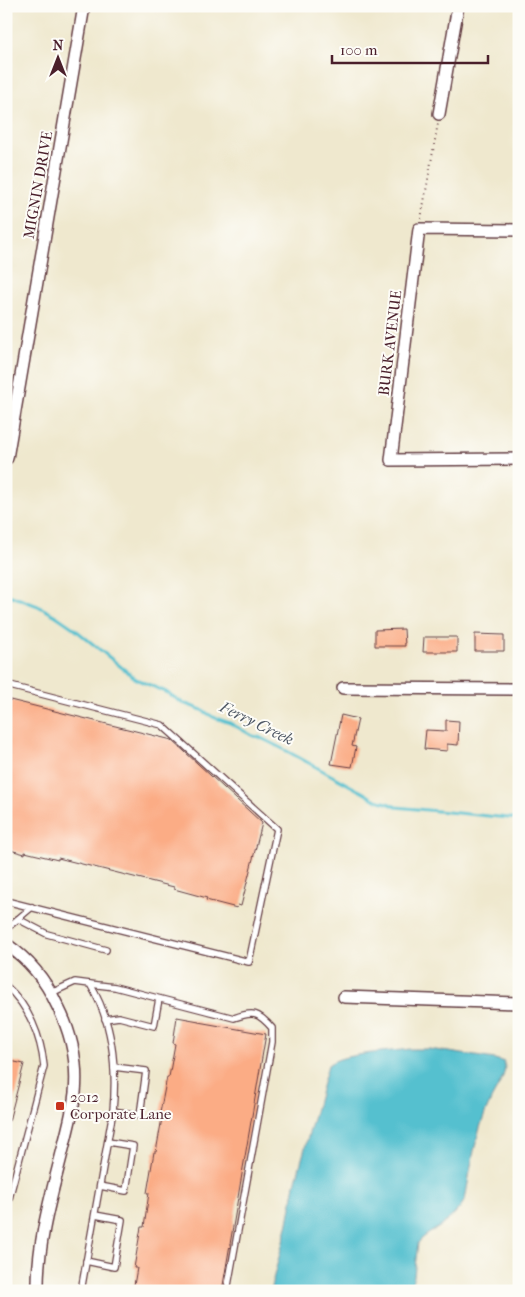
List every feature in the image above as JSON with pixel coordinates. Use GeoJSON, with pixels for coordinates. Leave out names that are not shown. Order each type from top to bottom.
{"type":"FeatureCollection","features":[{"type":"Feature","properties":{"kind":"street","name":"MIGNIN DRIVE"},"geometry":{"type":"LineString","coordinates":[[7,458],[84,6]]}},
{"type":"Feature","properties":{"kind":"street"},"geometry":{"type":"LineString","coordinates":[[439,114],[458,6]]}},
{"type":"Feature","properties":{"kind":"street"},"geometry":{"type":"LineString","coordinates":[[419,229],[519,230]]}},
{"type":"Feature","properties":{"kind":"street","name":"BURK AVENUE"},"geometry":{"type":"LineString","coordinates":[[419,229],[391,460],[519,459]]}},
{"type":"Feature","properties":{"kind":"street"},"geometry":{"type":"LineString","coordinates":[[343,688],[519,689]]}},
{"type":"Feature","properties":{"kind":"street"},"geometry":{"type":"LineString","coordinates":[[6,944],[25,960],[52,993],[64,1018],[75,1066],[75,1092],[72,1114],[41,1237],[38,1290]]}},
{"type":"Feature","properties":{"kind":"street"},"geometry":{"type":"LineString","coordinates":[[344,997],[519,1004]]}},
{"type":"Feature","properties":{"kind":"lane"},"geometry":{"type":"LineString","coordinates":[[6,686],[162,725],[277,829],[249,962],[6,901]]}},
{"type":"Feature","properties":{"kind":"lane"},"geometry":{"type":"LineString","coordinates":[[6,929],[32,907]]}},
{"type":"Feature","properties":{"kind":"lane"},"geometry":{"type":"LineString","coordinates":[[18,919],[48,934],[106,950]]}},
{"type":"Feature","properties":{"kind":"lane"},"geometry":{"type":"LineString","coordinates":[[52,993],[75,982],[115,987],[234,1018],[253,1013],[260,1015],[272,1028],[272,1042],[227,1291]]}},
{"type":"Feature","properties":{"kind":"lane"},"geometry":{"type":"LineString","coordinates":[[81,1291],[108,1142],[116,1081],[111,1038],[99,998],[90,984]]}},
{"type":"Feature","properties":{"kind":"lane"},"geometry":{"type":"LineString","coordinates":[[6,986],[22,1004],[35,1029],[42,1051],[44,1066],[6,1210]]}},
{"type":"Feature","properties":{"kind":"lane"},"geometry":{"type":"LineString","coordinates":[[105,1019],[119,1017],[154,1026],[160,999]]}},
{"type":"Feature","properties":{"kind":"lane"},"geometry":{"type":"LineString","coordinates":[[113,1111],[140,1115],[146,1071],[114,1067]]}},
{"type":"Feature","properties":{"kind":"lane"},"geometry":{"type":"LineString","coordinates":[[100,1186],[126,1190],[133,1146],[108,1142]]}},
{"type":"Feature","properties":{"kind":"lane"},"geometry":{"type":"LineString","coordinates":[[86,1262],[114,1267],[122,1220],[95,1215]]}},
{"type":"Feature","properties":{"kind":"lane"},"geometry":{"type":"LineString","coordinates":[[6,1290],[38,1290]]}},
{"type":"Feature","properties":{"kind":"path"},"geometry":{"type":"LineString","coordinates":[[419,229],[439,114]]}},
{"type":"Feature","properties":{"kind":"water"},"geometry":{"type":"Polygon","coordinates":[[[410,1049],[429,1049],[504,1062],[503,1077],[492,1097],[477,1138],[465,1200],[449,1220],[426,1235],[418,1243],[412,1291],[270,1291],[288,1223],[295,1184],[328,1065],[355,1055],[410,1049]]]}},
{"type":"Feature","properties":{"kind":"building"},"geometry":{"type":"Polygon","coordinates":[[[404,629],[405,646],[375,646],[375,630],[404,629]]]}},
{"type":"Feature","properties":{"kind":"building"},"geometry":{"type":"Polygon","coordinates":[[[475,634],[504,635],[504,651],[475,651],[475,634]]]}},
{"type":"Feature","properties":{"kind":"building"},"geometry":{"type":"Polygon","coordinates":[[[424,637],[457,637],[457,652],[423,652],[424,637]]]}},
{"type":"Feature","properties":{"kind":"building"},"geometry":{"type":"Polygon","coordinates":[[[6,699],[172,740],[262,823],[241,906],[238,905],[237,908],[206,900],[207,898],[174,889],[174,887],[58,858],[58,860],[6,849],[6,699]]]}},
{"type":"Feature","properties":{"kind":"building"},"geometry":{"type":"Polygon","coordinates":[[[341,715],[358,719],[352,746],[356,747],[352,767],[331,764],[341,715]]]}},
{"type":"Feature","properties":{"kind":"building"},"geometry":{"type":"Polygon","coordinates":[[[446,720],[459,721],[458,745],[447,744],[447,751],[424,749],[426,730],[446,731],[446,720]]]}},
{"type":"Feature","properties":{"kind":"building"},"geometry":{"type":"Polygon","coordinates":[[[177,1017],[266,1034],[222,1291],[133,1291],[137,1268],[134,1268],[141,1227],[144,1227],[149,1193],[147,1193],[162,1118],[159,1118],[175,1044],[173,1043],[177,1017]]]}},
{"type":"Feature","properties":{"kind":"building"},"geometry":{"type":"Polygon","coordinates":[[[6,1060],[24,1064],[9,1121],[6,1121],[6,1060]]]}},
{"type":"Feature","properties":{"kind":"waterway","name":"Ferry Creek"},"geometry":{"type":"LineString","coordinates":[[6,594],[38,606],[56,616],[136,679],[285,750],[372,798],[396,807],[519,819]]}},
{"type":"Feature","properties":{"kind":"place","name":"2012 Corporate Lane"},"geometry":{"type":"Point","coordinates":[60,1106]}}]}
